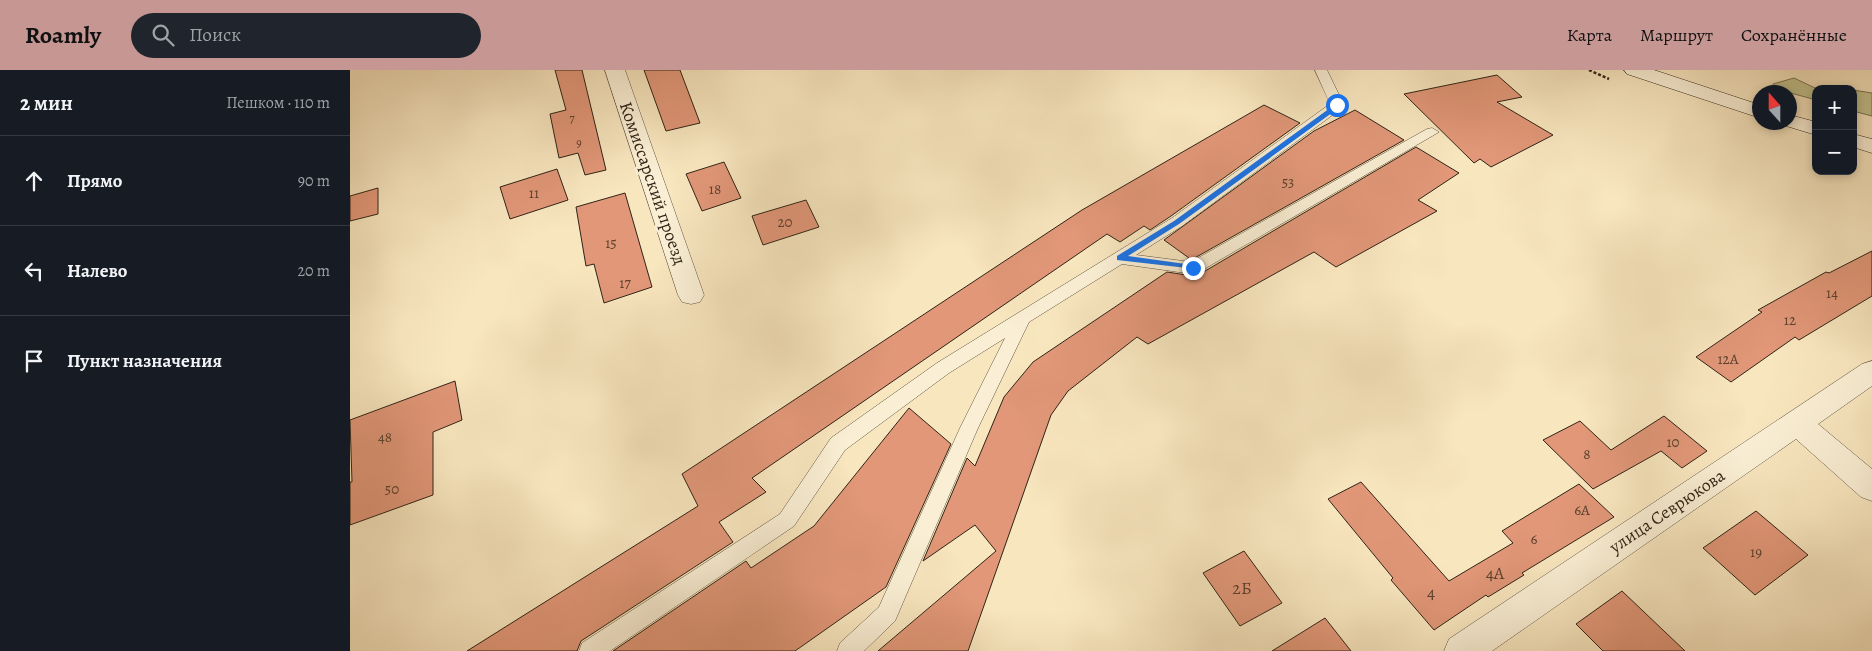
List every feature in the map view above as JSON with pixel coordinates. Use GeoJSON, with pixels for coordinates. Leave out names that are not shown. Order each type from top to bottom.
{"type":"FeatureCollection","features":[{"type":"Feature","properties":{"kind":"street","name":"Комиссарский проезд"},"geometry":{"type":"LineString","coordinates":[[615,70],[692,295]]}},
{"type":"Feature","properties":{"kind":"street"},"geometry":{"type":"LineString","coordinates":[[1634,70],[1752,109]]}},
{"type":"Feature","properties":{"kind":"street"},"geometry":{"type":"LineString","coordinates":[[1797,123],[1812,129]]}},
{"type":"Feature","properties":{"kind":"street"},"geometry":{"type":"LineString","coordinates":[[1857,141],[1872,146]]}},
{"type":"Feature","properties":{"kind":"street","name":"улица Севрюкова"},"geometry":{"type":"LineString","coordinates":[[1462,651],[1872,372]]}},
{"type":"Feature","properties":{"kind":"street"},"geometry":{"type":"LineString","coordinates":[[1796,422],[1872,488]]}},
{"type":"Feature","properties":{"kind":"lane"},"geometry":{"type":"LineString","coordinates":[[590,651],[787,520],[838,444],[943,368],[1177,222],[1337,105],[1321,70]]}},
{"type":"Feature","properties":{"kind":"lane"},"geometry":{"type":"LineString","coordinates":[[1120,258],[1193,268],[1432,132]]}},
{"type":"Feature","properties":{"kind":"lane"},"geometry":{"type":"LineString","coordinates":[[848,651],[887,614],[969,428],[1024,317]]}},
{"type":"Feature","properties":{"kind":"green space"},"geometry":{"type":"Polygon","coordinates":[[[1794,78],[1812,87],[1812,99],[1797,95],[1797,85],[1773,84],[1794,78]]]}},
{"type":"Feature","properties":{"kind":"green space"},"geometry":{"type":"Polygon","coordinates":[[[1857,91],[1872,93],[1872,116],[1857,112],[1857,91]]]}},
{"type":"Feature","properties":{"kind":"building"},"geometry":{"type":"Polygon","coordinates":[[[555,70],[582,70],[606,170],[585,175],[578,153],[559,158],[550,114],[566,110],[555,70]]]}},
{"type":"Feature","properties":{"kind":"building"},"geometry":{"type":"Polygon","coordinates":[[[644,70],[680,70],[700,123],[666,131],[644,70]]]}},
{"type":"Feature","properties":{"kind":"building"},"geometry":{"type":"Polygon","coordinates":[[[1497,75],[1522,97],[1497,102],[1553,135],[1491,167],[1480,159],[1474,163],[1404,94],[1497,75]]]}},
{"type":"Feature","properties":{"kind":"building"},"geometry":{"type":"Polygon","coordinates":[[[1264,105],[1300,123],[1150,230],[1144,226],[1120,242],[1107,234],[752,478],[766,492],[719,522],[733,542],[581,641],[577,651],[467,651],[698,506],[682,474],[1082,210],[1264,105]]]}},
{"type":"Feature","properties":{"kind":"building"},"geometry":{"type":"Polygon","coordinates":[[[1355,110],[1404,140],[1191,260],[1186,260],[1189,258],[1164,240],[1314,131],[1355,110]]]}},
{"type":"Feature","properties":{"kind":"building"},"geometry":{"type":"Polygon","coordinates":[[[1416,147],[1459,173],[1418,200],[1437,211],[1336,267],[1314,252],[1148,344],[1137,337],[1068,391],[1051,415],[968,651],[878,651],[996,551],[975,525],[923,561],[967,458],[975,466],[1004,397],[1033,362],[1167,272],[1193,276],[1200,274],[1416,147]]]}},
{"type":"Feature","properties":{"kind":"building"},"geometry":{"type":"Polygon","coordinates":[[[724,162],[741,198],[702,211],[686,174],[724,162]]]}},
{"type":"Feature","properties":{"kind":"building"},"geometry":{"type":"Polygon","coordinates":[[[557,169],[568,200],[510,219],[500,187],[557,169]]]}},
{"type":"Feature","properties":{"kind":"building"},"geometry":{"type":"Polygon","coordinates":[[[378,188],[378,214],[350,221],[350,196],[378,188]]]}},
{"type":"Feature","properties":{"kind":"building"},"geometry":{"type":"Polygon","coordinates":[[[625,193],[652,287],[604,303],[594,264],[586,266],[576,207],[625,193]]]}},
{"type":"Feature","properties":{"kind":"building"},"geometry":{"type":"Polygon","coordinates":[[[806,200],[819,227],[763,245],[752,216],[806,200]]]}},
{"type":"Feature","properties":{"kind":"building"},"geometry":{"type":"Polygon","coordinates":[[[1872,251],[1872,296],[1799,340],[1795,337],[1731,382],[1696,357],[1762,312],[1758,310],[1826,272],[1829,273],[1872,251]]]}},
{"type":"Feature","properties":{"kind":"building"},"geometry":{"type":"Polygon","coordinates":[[[455,381],[462,420],[433,432],[433,495],[350,525],[350,482],[352,482],[350,420],[455,381]]]}},
{"type":"Feature","properties":{"kind":"building"},"geometry":{"type":"Polygon","coordinates":[[[909,408],[951,444],[886,587],[795,651],[613,651],[746,561],[751,568],[814,526],[909,408]]]}},
{"type":"Feature","properties":{"kind":"building"},"geometry":{"type":"Polygon","coordinates":[[[1664,416],[1707,451],[1682,468],[1661,451],[1593,489],[1543,440],[1580,421],[1611,450],[1664,416]]]}},
{"type":"Feature","properties":{"kind":"building"},"geometry":{"type":"Polygon","coordinates":[[[1361,482],[1449,581],[1513,543],[1502,531],[1579,484],[1614,517],[1522,573],[1524,575],[1488,597],[1486,595],[1434,630],[1391,580],[1393,578],[1328,499],[1361,482]]]}},
{"type":"Feature","properties":{"kind":"building"},"geometry":{"type":"Polygon","coordinates":[[[1756,511],[1808,555],[1755,595],[1703,548],[1756,511]]]}},
{"type":"Feature","properties":{"kind":"building"},"geometry":{"type":"Polygon","coordinates":[[[1244,551],[1282,603],[1240,626],[1203,573],[1244,551]]]}},
{"type":"Feature","properties":{"kind":"building"},"geometry":{"type":"Polygon","coordinates":[[[1622,591],[1685,651],[1603,651],[1576,624],[1622,591]]]}},
{"type":"Feature","properties":{"kind":"building"},"geometry":{"type":"Polygon","coordinates":[[[1325,618],[1351,651],[1272,651],[1325,618]]]}},
{"type":"Feature","properties":{"kind":"route"},"geometry":{"type":"LineString","coordinates":[[1193,268],[1120,258],[1177,222],[1337,105]]}}]}
